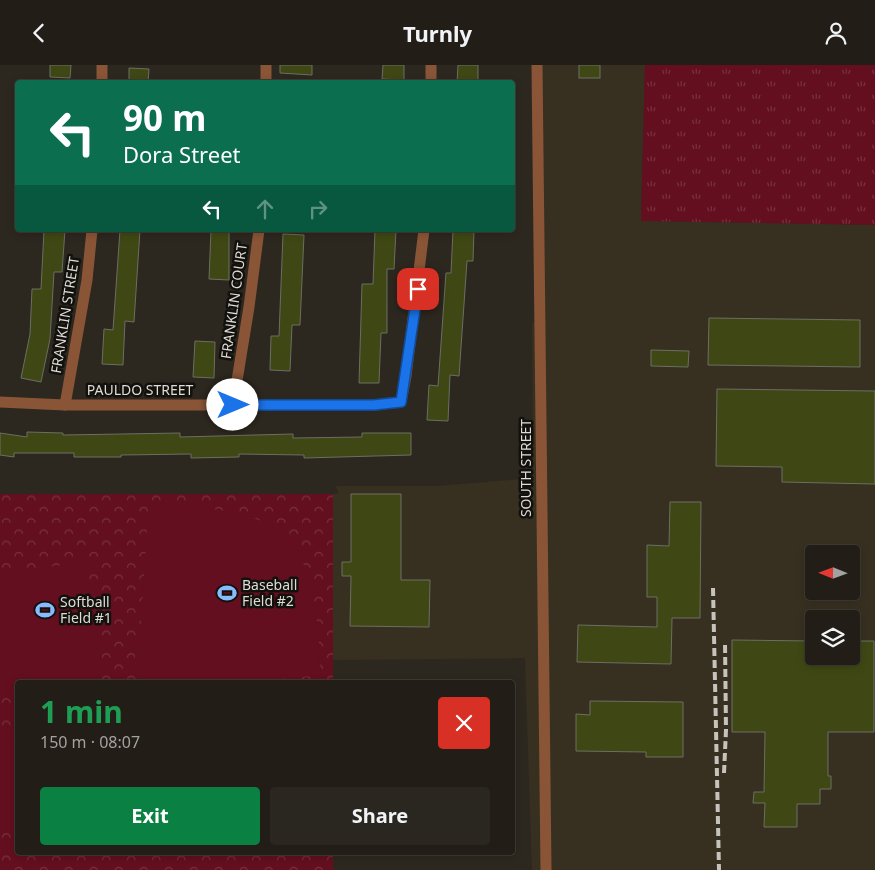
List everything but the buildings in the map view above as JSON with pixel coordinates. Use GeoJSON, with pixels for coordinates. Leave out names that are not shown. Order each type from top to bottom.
{"type":"FeatureCollection","features":[{"type":"Feature","properties":{"kind":"street"},"geometry":{"type":"LineString","coordinates":[[102,65],[102,80]]}},
{"type":"Feature","properties":{"kind":"street"},"geometry":{"type":"LineString","coordinates":[[266,65],[266,80]]}},
{"type":"Feature","properties":{"kind":"street"},"geometry":{"type":"LineString","coordinates":[[431,65],[431,80]]}},
{"type":"Feature","properties":{"kind":"street","name":"SOUTH STREET"},"geometry":{"type":"LineString","coordinates":[[538,65],[546,870]]}},
{"type":"Feature","properties":{"kind":"street","name":"FRANKLIN STREET"},"geometry":{"type":"LineString","coordinates":[[65,405],[83,309],[92,232]]}},
{"type":"Feature","properties":{"kind":"street","name":"FRANKLIN COURT"},"geometry":{"type":"LineString","coordinates":[[233,405],[250,307],[258,232]]}},
{"type":"Feature","properties":{"kind":"street","name":"PAULDO STREET"},"geometry":{"type":"LineString","coordinates":[[0,402],[65,405],[374,405],[401,402],[406,376],[424,232]]}},
{"type":"Feature","properties":{"kind":"shaded area"},"geometry":{"type":"Polygon","coordinates":[[[536,65],[645,65],[641,221],[875,225],[875,870],[532,870],[525,658],[333,660],[333,494],[339,493],[336,486],[439,486],[533,478],[532,323],[538,323],[536,65]]]}},
{"type":"Feature","properties":{"kind":"green space"},"geometry":{"type":"Polygon","coordinates":[[[645,65],[875,65],[875,225],[641,221],[645,65]]]}},
{"type":"Feature","properties":{"kind":"green space"},"geometry":{"type":"Polygon","coordinates":[[[0,494],[333,494],[333,680],[15,680],[15,855],[333,855],[333,870],[0,870],[0,494]]]}},
{"type":"Feature","properties":{"kind":"green space","name":"Baseball Field #2"},"geometry":{"type":"Polygon","coordinates":[[[149,502],[206,508],[248,516],[280,532],[294,548],[304,566],[316,610],[321,675],[267,680],[141,680],[135,674],[135,655],[139,651],[149,502]]]}},
{"type":"Feature","properties":{"kind":"green space","name":"Softball Field #1"},"geometry":{"type":"Polygon","coordinates":[[[86,562],[94,640],[98,640],[98,673],[91,680],[0,680],[0,579],[19,571],[86,562]]]}},
{"type":"Feature","properties":{"kind":"green space"},"geometry":{"type":"Polygon","coordinates":[[[15,736],[15,836],[0,824],[0,738],[15,736]]]}},
{"type":"Feature","properties":{"kind":"railway"},"geometry":{"type":"LineString","coordinates":[[713,588],[719,870]]}},
{"type":"Feature","properties":{"kind":"railway"},"geometry":{"type":"LineString","coordinates":[[724,773],[726,730],[725,642]]}},
{"type":"Feature","properties":{"kind":"place","name":"Baseball Field #2"},"geometry":{"type":"Point","coordinates":[227,593]}},
{"type":"Feature","properties":{"kind":"place","name":"Softball Field #1"},"geometry":{"type":"Point","coordinates":[45,610]}},
{"type":"Feature","properties":{"kind":"route"},"geometry":{"type":"LineString","coordinates":[[233,405],[374,405],[401,402],[418,289]]}}]}
